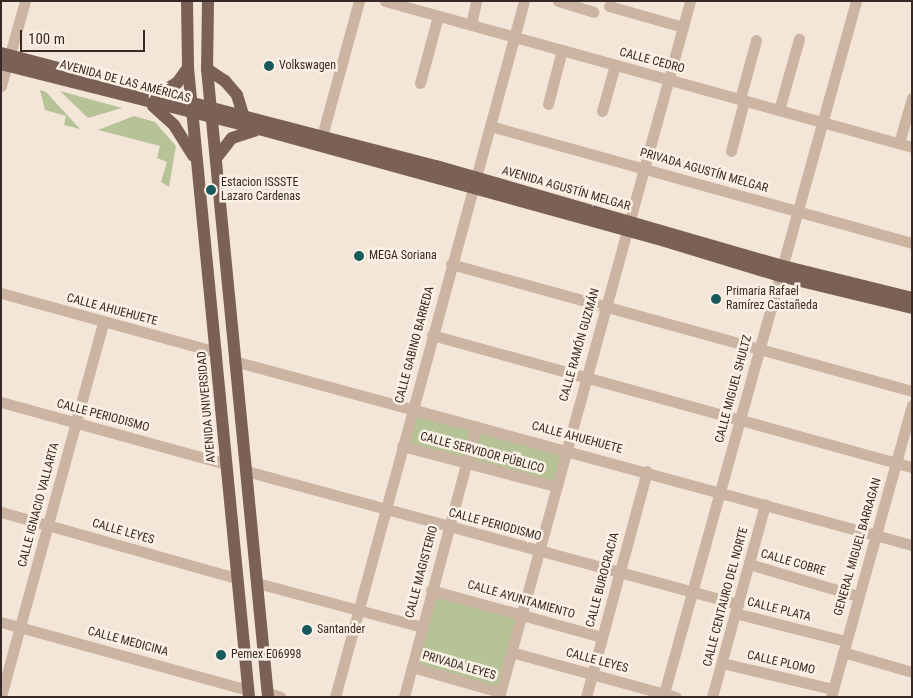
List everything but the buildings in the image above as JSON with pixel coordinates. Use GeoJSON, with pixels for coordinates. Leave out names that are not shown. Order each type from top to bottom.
{"type":"FeatureCollection","features":[{"type":"Feature","properties":{"kind":"main road","name":"AVENIDA UNIVERSIDAD"},"geometry":{"type":"LineString","coordinates":[[187,1],[188,68],[248,693]]}},
{"type":"Feature","properties":{"kind":"main road"},"geometry":{"type":"LineString","coordinates":[[208,1],[207,69],[213,114],[234,360],[257,583],[272,696]]}},
{"type":"Feature","properties":{"kind":"main road","name":"AVENIDA DE LAS AMÉRICAS"},"geometry":{"type":"LineString","coordinates":[[5,60],[213,114]]}},
{"type":"Feature","properties":{"kind":"main road"},"geometry":{"type":"LineString","coordinates":[[188,68],[177,83],[152,99],[178,130],[198,165]]}},
{"type":"Feature","properties":{"kind":"main road"},"geometry":{"type":"LineString","coordinates":[[207,69],[225,81],[237,94],[243,115]]}},
{"type":"Feature","properties":{"kind":"main road","name":"AVENIDA AGUSTÍN MELGAR"},"geometry":{"type":"LineString","coordinates":[[213,114],[243,115],[322,136],[473,183]]}},
{"type":"Feature","properties":{"kind":"main road","name":"AVENIDA AGUSTÍN MELGAR"},"geometry":{"type":"LineString","coordinates":[[213,114],[259,129],[473,183],[627,225],[912,308]]}},
{"type":"Feature","properties":{"kind":"main road"},"geometry":{"type":"LineString","coordinates":[[217,157],[232,138],[259,129]]}},
{"type":"Feature","properties":{"kind":"main road","name":"AVENIDA AGUSTÍN MELGAR"},"geometry":{"type":"LineString","coordinates":[[782,271],[912,298]]}},
{"type":"Feature","properties":{"kind":"street"},"geometry":{"type":"LineString","coordinates":[[1,86],[5,60],[25,1]]}},
{"type":"Feature","properties":{"kind":"street"},"geometry":{"type":"LineString","coordinates":[[322,136],[359,1]]}},
{"type":"Feature","properties":{"kind":"street","name":"CALLE CEDRO"},"geometry":{"type":"LineString","coordinates":[[385,1],[912,147]]}},
{"type":"Feature","properties":{"kind":"street"},"geometry":{"type":"LineString","coordinates":[[471,25],[476,1]]}},
{"type":"Feature","properties":{"kind":"street","name":"CALLE GABINO BARREDA"},"geometry":{"type":"LineString","coordinates":[[335,697],[384,510],[524,1]]}},
{"type":"Feature","properties":{"kind":"street"},"geometry":{"type":"LineString","coordinates":[[558,1],[593,12]]}},
{"type":"Feature","properties":{"kind":"street","name":"CALLE RAMÓN GUZMÁN"},"geometry":{"type":"LineString","coordinates":[[499,694],[690,1]]}},
{"type":"Feature","properties":{"kind":"street","name":"CALLE MIGUEL SHULTZ"},"geometry":{"type":"LineString","coordinates":[[664,695],[856,1]]}},
{"type":"Feature","properties":{"kind":"street"},"geometry":{"type":"LineString","coordinates":[[609,6],[683,28]]}},
{"type":"Feature","properties":{"kind":"street"},"geometry":{"type":"LineString","coordinates":[[420,84],[438,16]]}},
{"type":"Feature","properties":{"kind":"street"},"geometry":{"type":"LineString","coordinates":[[779,110],[799,39]]}},
{"type":"Feature","properties":{"kind":"street"},"geometry":{"type":"LineString","coordinates":[[731,151],[756,40]]}},
{"type":"Feature","properties":{"kind":"street"},"geometry":{"type":"LineString","coordinates":[[548,104],[562,50]]}},
{"type":"Feature","properties":{"kind":"street"},"geometry":{"type":"LineString","coordinates":[[602,111],[615,65]]}},
{"type":"Feature","properties":{"kind":"street"},"geometry":{"type":"LineString","coordinates":[[899,144],[912,98]]}},
{"type":"Feature","properties":{"kind":"street","name":"PRIVADA AGUSTÍN MELGAR"},"geometry":{"type":"LineString","coordinates":[[490,126],[912,243]]}},
{"type":"Feature","properties":{"kind":"street"},"geometry":{"type":"LineString","coordinates":[[451,264],[759,347],[912,391]]}},
{"type":"Feature","properties":{"kind":"street","name":"CALLE AHUEHUETE"},"geometry":{"type":"LineString","coordinates":[[1,293],[216,352]]}},
{"type":"Feature","properties":{"kind":"street","name":"CALLE IGNACIO VALLARTA"},"geometry":{"type":"LineString","coordinates":[[1,696],[103,322]]}},
{"type":"Feature","properties":{"kind":"street"},"geometry":{"type":"LineString","coordinates":[[432,335],[912,467]]}},
{"type":"Feature","properties":{"kind":"street","name":"CALLE AHUEHUETE"},"geometry":{"type":"LineString","coordinates":[[234,360],[476,426],[566,448],[912,546]]}},
{"type":"Feature","properties":{"kind":"street","name":"CALLE PERIODISMO"},"geometry":{"type":"LineString","coordinates":[[1,402],[226,464]]}},
{"type":"Feature","properties":{"kind":"street","name":"GENERAL MIGUEL BARRAGAN"},"geometry":{"type":"LineString","coordinates":[[833,695],[844,647],[912,405]]}},
{"type":"Feature","properties":{"kind":"street","name":"CALLE MAGISTERIO"},"geometry":{"type":"LineString","coordinates":[[404,697],[476,426]]}},
{"type":"Feature","properties":{"kind":"street","name":"CALLE SERVIDOR PÚBLICO"},"geometry":{"type":"LineString","coordinates":[[402,446],[556,486]]}},
{"type":"Feature","properties":{"kind":"street","name":"CALLE PERIODISMO"},"geometry":{"type":"LineString","coordinates":[[246,471],[384,510],[692,592],[737,609]]}},
{"type":"Feature","properties":{"kind":"street","name":"CALLE BUROCRACIA"},"geometry":{"type":"LineString","coordinates":[[586,697],[647,471]]}},
{"type":"Feature","properties":{"kind":"street","name":"CALLE CENTAURO DEL NORTE"},"geometry":{"type":"LineString","coordinates":[[712,697],[765,504]]}},
{"type":"Feature","properties":{"kind":"street","name":"CALLE LEYES"},"geometry":{"type":"LineString","coordinates":[[1,512],[236,578]]}},
{"type":"Feature","properties":{"kind":"street","name":"CALLE COBRE"},"geometry":{"type":"LineString","coordinates":[[750,564],[858,596]]}},
{"type":"Feature","properties":{"kind":"street"},"geometry":{"type":"LineString","coordinates":[[257,583],[422,627]]}},
{"type":"Feature","properties":{"kind":"street","name":"CALLE AYUNTAMIENTO"},"geometry":{"type":"LineString","coordinates":[[432,590],[602,637]]}},
{"type":"Feature","properties":{"kind":"street","name":"CALLE PLATA"},"geometry":{"type":"LineString","coordinates":[[737,609],[912,672]]}},
{"type":"Feature","properties":{"kind":"street","name":"CALLE MEDICINA"},"geometry":{"type":"LineString","coordinates":[[1,622],[248,693]]}},
{"type":"Feature","properties":{"kind":"street","name":"CALLE LEYES"},"geometry":{"type":"LineString","coordinates":[[511,652],[676,697]]}},
{"type":"Feature","properties":{"kind":"street","name":"CALLE PLOMO"},"geometry":{"type":"LineString","coordinates":[[722,663],[833,695]]}},
{"type":"Feature","properties":{"kind":"street","name":"PRIVADA LEYES"},"geometry":{"type":"LineString","coordinates":[[412,667],[499,694]]}},
{"type":"Feature","properties":{"kind":"green space"},"geometry":{"type":"Polygon","coordinates":[[[40,90],[46,92],[80,129],[64,125],[66,116],[45,110],[40,90]]]}},
{"type":"Feature","properties":{"kind":"green space"},"geometry":{"type":"Polygon","coordinates":[[[60,91],[122,108],[88,118],[60,91]]]}},
{"type":"Feature","properties":{"kind":"green space"},"geometry":{"type":"Polygon","coordinates":[[[134,116],[155,122],[176,146],[169,187],[161,182],[167,162],[157,158],[160,146],[98,130],[134,116]]]}},
{"type":"Feature","properties":{"kind":"green space"},"geometry":{"type":"Polygon","coordinates":[[[411,409],[566,448],[557,485],[402,446],[411,409]]]}},
{"type":"Feature","properties":{"kind":"green space"},"geometry":{"type":"Polygon","coordinates":[[[431,590],[521,614],[500,690],[411,666],[431,590]]]}},
{"type":"Feature","properties":{"kind":"place","name":"Volkswagen"},"geometry":{"type":"Point","coordinates":[269,66]}},
{"type":"Feature","properties":{"kind":"place","name":"Estacion ISSSTE Lazaro Cardenas"},"geometry":{"type":"Point","coordinates":[211,190]}},
{"type":"Feature","properties":{"kind":"place","name":"MEGA Soriana"},"geometry":{"type":"Point","coordinates":[359,256]}},
{"type":"Feature","properties":{"kind":"place","name":"Primaria Rafael Ramírez Castañeda"},"geometry":{"type":"Point","coordinates":[716,299]}},
{"type":"Feature","properties":{"kind":"place","name":"Santander"},"geometry":{"type":"Point","coordinates":[307,630]}},
{"type":"Feature","properties":{"kind":"place","name":"Pemex E06998"},"geometry":{"type":"Point","coordinates":[221,655]}}]}
